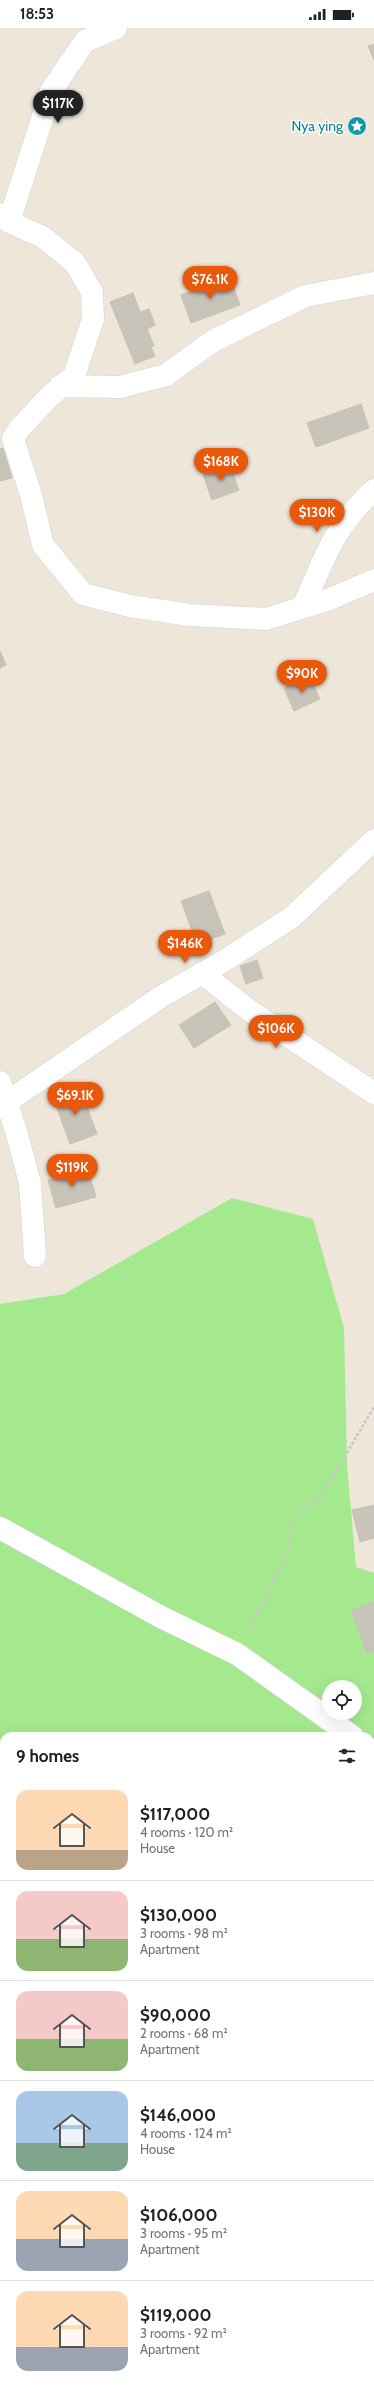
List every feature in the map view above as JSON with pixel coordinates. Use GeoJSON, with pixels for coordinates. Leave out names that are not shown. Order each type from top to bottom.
{"type":"FeatureCollection","features":[{"type":"Feature","properties":{"kind":"street"},"geometry":{"type":"LineString","coordinates":[[116,28],[85,40],[51,91],[5,218],[44,237],[75,263],[92,292],[93,319],[74,376],[60,386],[10,431],[31,495],[43,545],[83,594],[130,606],[190,615],[266,619],[330,599],[374,580]]}},
{"type":"Feature","properties":{"kind":"street"},"geometry":{"type":"LineString","coordinates":[[60,386],[120,387],[166,375],[213,341],[305,296],[374,283]]}},
{"type":"Feature","properties":{"kind":"street"},"geometry":{"type":"LineString","coordinates":[[303,607],[334,536],[355,507],[374,490]]}},
{"type":"Feature","properties":{"kind":"street"},"geometry":{"type":"LineString","coordinates":[[7,1102],[162,996],[291,918],[374,840]]}},
{"type":"Feature","properties":{"kind":"street"},"geometry":{"type":"LineString","coordinates":[[202,973],[250,1011],[374,1093]]}},
{"type":"Feature","properties":{"kind":"street"},"geometry":{"type":"LineString","coordinates":[[0,1082],[30,1183],[35,1256]]}},
{"type":"Feature","properties":{"kind":"street"},"geometry":{"type":"LineString","coordinates":[[0,1528],[161,1617],[237,1654],[346,1732]]}},
{"type":"Feature","properties":{"kind":"path"},"geometry":{"type":"LineString","coordinates":[[237,1654],[284,1563],[294,1518],[325,1490],[374,1407]]}},
{"type":"Feature","properties":{"kind":"green space"},"geometry":{"type":"Polygon","coordinates":[[[232,1198],[313,1219],[344,1328],[347,1465],[356,1567],[374,1573],[374,1732],[0,1732],[0,1304],[64,1294],[232,1198]]]}},
{"type":"Feature","properties":{"kind":"building"},"geometry":{"type":"Polygon","coordinates":[[[374,44],[374,60],[368,46],[374,44]]]}},
{"type":"Feature","properties":{"kind":"building"},"geometry":{"type":"Polygon","coordinates":[[[230,277],[240,305],[191,323],[181,295],[230,277]]]}},
{"type":"Feature","properties":{"kind":"building"},"geometry":{"type":"Polygon","coordinates":[[[133,293],[140,312],[149,309],[155,325],[147,329],[154,346],[151,347],[155,356],[135,364],[110,302],[133,293]]]}},
{"type":"Feature","properties":{"kind":"building"},"geometry":{"type":"Polygon","coordinates":[[[361,404],[369,428],[316,447],[307,423],[361,404]]]}},
{"type":"Feature","properties":{"kind":"building"},"geometry":{"type":"Polygon","coordinates":[[[3,448],[12,478],[0,481],[0,449],[3,448]]]}},
{"type":"Feature","properties":{"kind":"building"},"geometry":{"type":"Polygon","coordinates":[[[230,465],[239,490],[212,500],[203,475],[230,465]]]}},
{"type":"Feature","properties":{"kind":"building"},"geometry":{"type":"Polygon","coordinates":[[[0,651],[6,665],[0,668],[0,651]]]}},
{"type":"Feature","properties":{"kind":"building"},"geometry":{"type":"Polygon","coordinates":[[[309,676],[320,699],[294,711],[284,688],[309,676]]]}},
{"type":"Feature","properties":{"kind":"building"},"geometry":{"type":"Polygon","coordinates":[[[209,891],[225,934],[197,944],[181,901],[209,891]]]}},
{"type":"Feature","properties":{"kind":"building"},"geometry":{"type":"Polygon","coordinates":[[[257,960],[263,978],[246,984],[240,966],[257,960]]]}},
{"type":"Feature","properties":{"kind":"building"},"geometry":{"type":"Polygon","coordinates":[[[215,1002],[231,1025],[194,1048],[179,1025],[215,1002]]]}},
{"type":"Feature","properties":{"kind":"building"},"geometry":{"type":"Polygon","coordinates":[[[80,1087],[97,1134],[70,1144],[53,1097],[80,1087]]]}},
{"type":"Feature","properties":{"kind":"building"},"geometry":{"type":"Polygon","coordinates":[[[88,1169],[96,1197],[56,1208],[48,1180],[88,1169]]]}},
{"type":"Feature","properties":{"kind":"building"},"geometry":{"type":"Polygon","coordinates":[[[374,1505],[374,1538],[360,1542],[352,1510],[374,1505]]]}},
{"type":"Feature","properties":{"kind":"building"},"geometry":{"type":"Polygon","coordinates":[[[374,1602],[374,1651],[367,1654],[351,1610],[374,1602]]]}},
{"type":"Feature","properties":{"kind":"place","name":"Nya ying"},"geometry":{"type":"Point","coordinates":[357,126]}}]}
